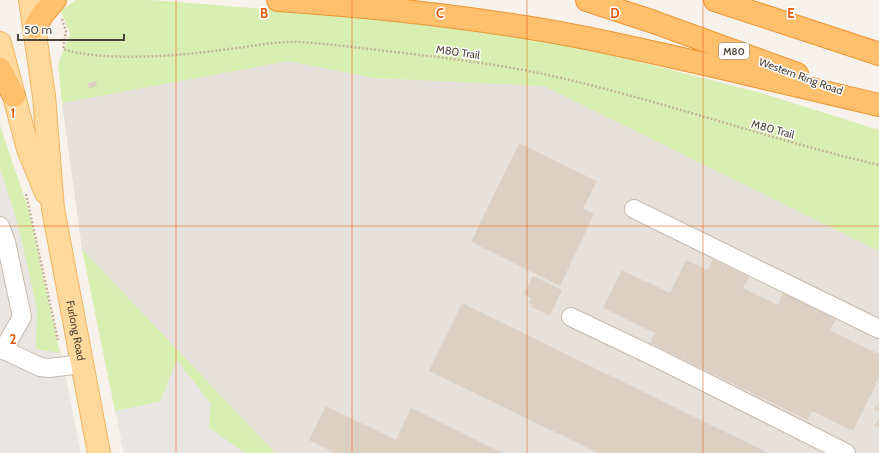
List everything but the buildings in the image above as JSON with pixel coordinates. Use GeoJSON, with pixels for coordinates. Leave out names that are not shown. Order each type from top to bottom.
{"type":"FeatureCollection","features":[{"type":"Feature","properties":{"kind":"highway"},"geometry":{"type":"LineString","coordinates":[[278,0],[351,5],[452,16],[586,38],[879,104]]}},
{"type":"Feature","properties":{"kind":"highway","name":"Western Ring Road"},"geometry":{"type":"LineString","coordinates":[[587,0],[651,21],[879,104]]}},
{"type":"Feature","properties":{"kind":"highway"},"geometry":{"type":"LineString","coordinates":[[715,0],[879,54]]}},
{"type":"Feature","properties":{"kind":"highway"},"geometry":{"type":"LineString","coordinates":[[747,0],[879,54]]}},
{"type":"Feature","properties":{"kind":"highway"},"geometry":{"type":"LineString","coordinates":[[35,27],[43,14],[59,9]]}},
{"type":"Feature","properties":{"kind":"highway"},"geometry":{"type":"LineString","coordinates":[[0,69],[14,96]]}},
{"type":"Feature","properties":{"kind":"main road","name":"Furlong Road"},"geometry":{"type":"LineString","coordinates":[[30,0],[35,27],[49,144],[53,209],[73,366],[99,453]]}},
{"type":"Feature","properties":{"kind":"main road","name":"Furlong Road"},"geometry":{"type":"LineString","coordinates":[[0,43],[28,149],[53,209]]}},
{"type":"Feature","properties":{"kind":"lane"},"geometry":{"type":"LineString","coordinates":[[634,209],[879,330]]}},
{"type":"Feature","properties":{"kind":"lane"},"geometry":{"type":"LineString","coordinates":[[0,226],[6,242],[22,317],[1,349],[40,367],[49,368],[73,366]]}},
{"type":"Feature","properties":{"kind":"lane"},"geometry":{"type":"LineString","coordinates":[[571,317],[670,364],[846,453]]}},
{"type":"Feature","properties":{"kind":"path","name":"M80 Trail"},"geometry":{"type":"LineString","coordinates":[[59,9],[66,31],[63,49],[81,54],[163,55],[221,50],[260,43],[288,41],[423,55],[549,75],[672,108],[762,135],[879,166]]}},
{"type":"Feature","properties":{"kind":"path"},"geometry":{"type":"LineString","coordinates":[[26,193],[73,366]]}},
{"type":"Feature","properties":{"kind":"shaded area"},"geometry":{"type":"Polygon","coordinates":[[[288,61],[374,78],[544,86],[879,251],[879,453],[275,453],[82,249],[62,103],[288,61]]]}},
{"type":"Feature","properties":{"kind":"shaded area"},"geometry":{"type":"Polygon","coordinates":[[[0,168],[18,225],[37,309],[36,349],[61,353],[81,453],[0,453],[0,168]]]}},
{"type":"Feature","properties":{"kind":"shaded area"},"geometry":{"type":"Polygon","coordinates":[[[177,360],[211,404],[209,428],[245,453],[124,453],[115,411],[160,402],[177,360]]]}},
{"type":"Feature","properties":{"kind":"green space"},"geometry":{"type":"Polygon","coordinates":[[[76,0],[150,0],[450,23],[586,48],[761,93],[879,130],[879,251],[544,86],[374,78],[288,61],[62,103],[58,64],[70,34],[61,11],[76,0]]]}},
{"type":"Feature","properties":{"kind":"green space"},"geometry":{"type":"Polygon","coordinates":[[[0,125],[29,211],[63,367],[0,347],[0,125]]]}},
{"type":"Feature","properties":{"kind":"green space"},"geometry":{"type":"Polygon","coordinates":[[[82,249],[275,453],[245,453],[209,428],[177,361],[160,402],[115,411],[82,249]]]}}]}
